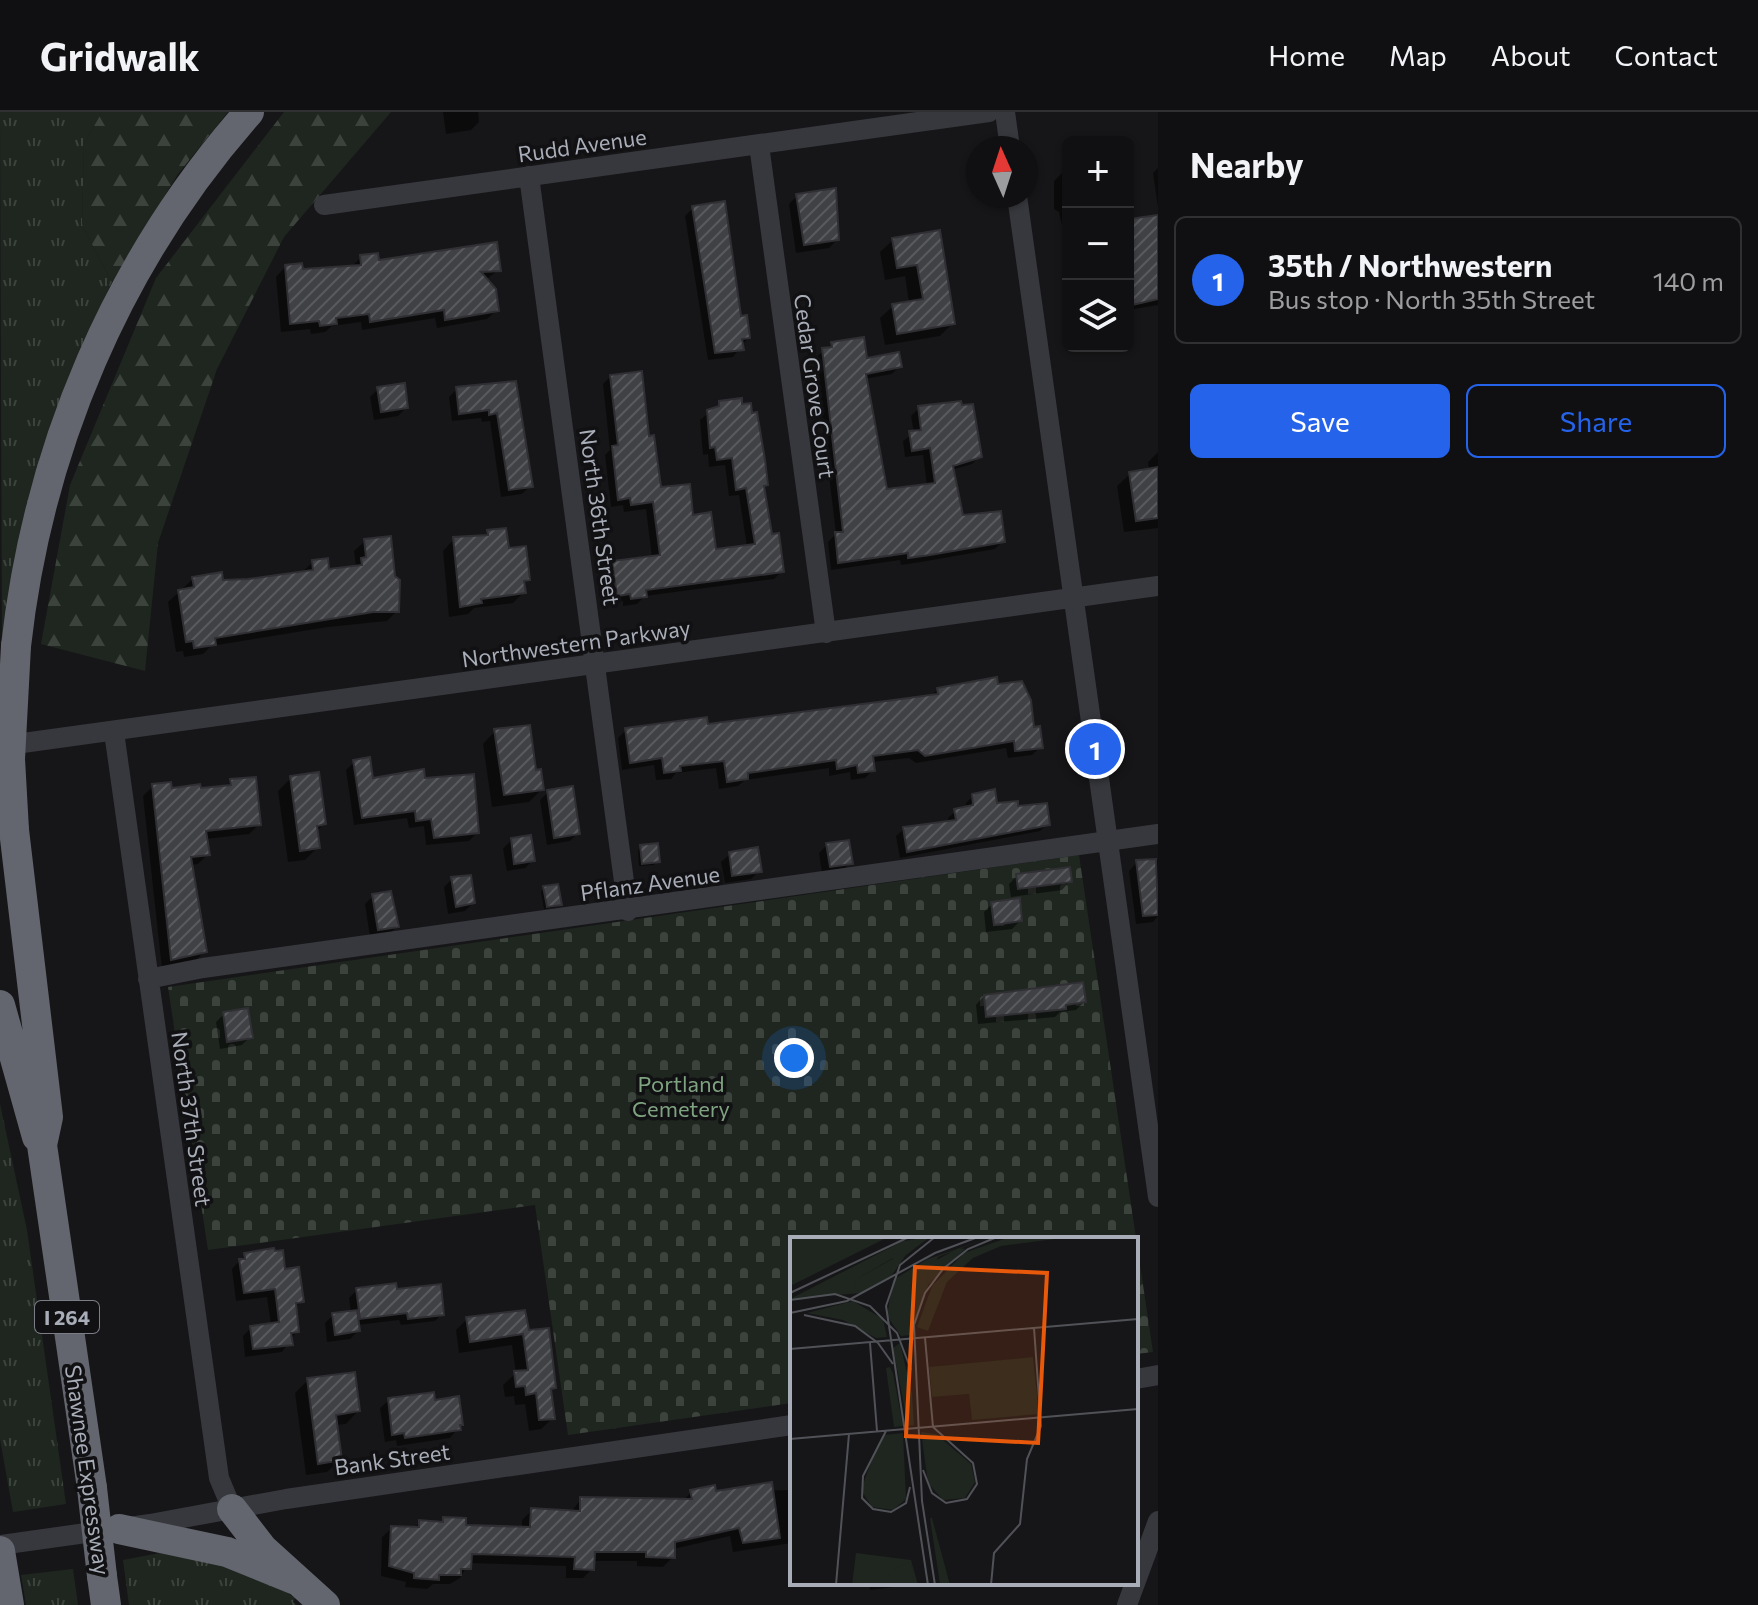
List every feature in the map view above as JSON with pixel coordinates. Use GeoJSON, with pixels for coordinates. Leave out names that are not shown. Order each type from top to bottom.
{"type":"FeatureCollection","features":[{"type":"Feature","properties":{"kind":"highway"},"geometry":{"type":"LineString","coordinates":[[42,1145],[48,1117],[14,830],[10,759],[16,646],[38,516],[71,410],[100,341],[152,242],[194,181],[249,112]]}},
{"type":"Feature","properties":{"kind":"highway"},"geometry":{"type":"LineString","coordinates":[[0,1005],[32,1127],[42,1145]]}},
{"type":"Feature","properties":{"kind":"highway","name":"Shawnee Expressway"},"geometry":{"type":"LineString","coordinates":[[42,1145],[104,1590]]}},
{"type":"Feature","properties":{"kind":"highway"},"geometry":{"type":"LineString","coordinates":[[232,1509],[262,1548],[325,1605]]}},
{"type":"Feature","properties":{"kind":"highway"},"geometry":{"type":"LineString","coordinates":[[119,1529],[227,1552],[296,1580]]}},
{"type":"Feature","properties":{"kind":"highway"},"geometry":{"type":"LineString","coordinates":[[0,1551],[8,1598]]}},
{"type":"Feature","properties":{"kind":"street","name":"Rudd Avenue"},"geometry":{"type":"LineString","coordinates":[[324,205],[989,112]]}},
{"type":"Feature","properties":{"kind":"street"},"geometry":{"type":"LineString","coordinates":[[1005,112],[1008,136]]}},
{"type":"Feature","properties":{"kind":"street","name":"Cedar Grove Court"},"geometry":{"type":"LineString","coordinates":[[759,145],[826,633]]}},
{"type":"Feature","properties":{"kind":"street","name":"North 36th Street"},"geometry":{"type":"LineString","coordinates":[[529,176],[628,911]]}},
{"type":"Feature","properties":{"kind":"street"},"geometry":{"type":"LineString","coordinates":[[1019,208],[1158,1197]]}},
{"type":"Feature","properties":{"kind":"street","name":"Northwestern Parkway"},"geometry":{"type":"LineString","coordinates":[[0,746],[1158,586]]}},
{"type":"Feature","properties":{"kind":"street","name":"North 37th Street"},"geometry":{"type":"LineString","coordinates":[[114,732],[219,1478],[232,1509]]}},
{"type":"Feature","properties":{"kind":"street","name":"Pflanz Avenue"},"geometry":{"type":"LineString","coordinates":[[148,979],[203,968],[628,911],[1158,834]]}},
{"type":"Feature","properties":{"kind":"street"},"geometry":{"type":"LineString","coordinates":[[1138,1379],[1158,1375]]}},
{"type":"Feature","properties":{"kind":"street","name":"Bank Street"},"geometry":{"type":"LineString","coordinates":[[0,1545],[790,1425]]}},
{"type":"Feature","properties":{"kind":"street"},"geometry":{"type":"LineString","coordinates":[[1138,1575],[1158,1521]]}},
{"type":"Feature","properties":{"kind":"street"},"geometry":{"type":"LineString","coordinates":[[1127,1605],[1134,1585]]}},
{"type":"Feature","properties":{"kind":"green space"},"geometry":{"type":"Polygon","coordinates":[[[0,112],[102,112],[84,144],[82,225],[112,282],[72,372],[40,461],[18,552],[2,649],[0,112]]]}},
{"type":"Feature","properties":{"kind":"green space"},"geometry":{"type":"Polygon","coordinates":[[[102,112],[228,112],[178,174],[112,282],[82,225],[84,144],[102,112]]]}},
{"type":"Feature","properties":{"kind":"green space"},"geometry":{"type":"Polygon","coordinates":[[[284,112],[391,112],[284,237],[217,369],[158,543],[145,671],[41,644],[70,485],[156,278],[284,112]]]}},
{"type":"Feature","properties":{"kind":"green space","name":"Portland Cemetery"},"geometry":{"type":"Polygon","coordinates":[[[1079,855],[1136,1237],[790,1237],[790,1403],[568,1435],[535,1205],[208,1250],[168,987],[1079,855]]]}},
{"type":"Feature","properties":{"kind":"green space"},"geometry":{"type":"Polygon","coordinates":[[[0,1104],[27,1230],[66,1504],[13,1512],[0,1439],[0,1104]]]}},
{"type":"Feature","properties":{"kind":"green space","name":"Portland Cemetery"},"geometry":{"type":"Polygon","coordinates":[[[1138,1251],[1153,1352],[1138,1354],[1138,1251]]]}},
{"type":"Feature","properties":{"kind":"green space"},"geometry":{"type":"Polygon","coordinates":[[[160,1553],[257,1572],[295,1598],[293,1602],[297,1605],[129,1605],[123,1560],[160,1553]]]}},
{"type":"Feature","properties":{"kind":"green space"},"geometry":{"type":"Polygon","coordinates":[[[73,1569],[78,1605],[26,1605],[21,1575],[73,1569]]]}},
{"type":"Feature","properties":{"kind":"building"},"geometry":{"type":"Polygon","coordinates":[[[836,188],[839,240],[804,245],[796,194],[836,188]]]}},
{"type":"Feature","properties":{"kind":"building"},"geometry":{"type":"Polygon","coordinates":[[[725,201],[741,316],[747,315],[750,338],[742,339],[744,350],[715,353],[692,206],[725,201]]]}},
{"type":"Feature","properties":{"kind":"building"},"geometry":{"type":"Polygon","coordinates":[[[1158,215],[1158,299],[1134,305],[1134,280],[1134,218],[1158,215]]]}},
{"type":"Feature","properties":{"kind":"building"},"geometry":{"type":"Polygon","coordinates":[[[940,230],[955,324],[897,334],[892,304],[923,299],[917,265],[897,268],[892,238],[940,230]]]}},
{"type":"Feature","properties":{"kind":"building"},"geometry":{"type":"Polygon","coordinates":[[[497,242],[501,271],[481,272],[496,289],[499,311],[445,320],[444,310],[370,322],[369,314],[336,318],[337,324],[320,326],[319,321],[290,324],[285,265],[302,263],[303,269],[361,265],[360,255],[378,253],[379,260],[497,242]]]}},
{"type":"Feature","properties":{"kind":"building"},"geometry":{"type":"Polygon","coordinates":[[[864,337],[867,358],[899,352],[902,367],[866,374],[887,489],[935,483],[930,448],[912,451],[909,431],[921,430],[918,406],[961,401],[962,405],[973,404],[982,457],[953,466],[963,515],[1001,511],[1005,542],[908,558],[908,553],[838,563],[835,532],[843,532],[822,348],[832,347],[831,342],[864,337]]]}},
{"type":"Feature","properties":{"kind":"building"},"geometry":{"type":"Polygon","coordinates":[[[642,371],[649,436],[654,435],[661,487],[690,484],[693,515],[711,512],[716,549],[755,544],[746,488],[736,490],[732,458],[717,460],[715,447],[710,448],[707,410],[719,406],[719,401],[742,398],[742,404],[751,403],[752,413],[757,412],[765,460],[768,485],[764,486],[772,534],[779,533],[784,572],[646,590],[647,597],[631,599],[630,594],[617,596],[612,561],[660,555],[653,502],[631,505],[630,498],[618,500],[612,446],[618,445],[610,375],[642,371]]]}},
{"type":"Feature","properties":{"kind":"building"},"geometry":{"type":"Polygon","coordinates":[[[516,381],[533,487],[509,490],[497,413],[489,415],[489,410],[459,414],[456,387],[516,381]]]}},
{"type":"Feature","properties":{"kind":"building"},"geometry":{"type":"Polygon","coordinates":[[[405,383],[408,408],[381,412],[377,387],[405,383]]]}},
{"type":"Feature","properties":{"kind":"building"},"geometry":{"type":"Polygon","coordinates":[[[1158,467],[1158,518],[1136,521],[1129,472],[1158,467]]]}},
{"type":"Feature","properties":{"kind":"building"},"geometry":{"type":"Polygon","coordinates":[[[506,528],[509,548],[526,546],[530,580],[524,581],[526,593],[481,599],[482,603],[460,607],[453,537],[488,535],[487,530],[506,528]]]}},
{"type":"Feature","properties":{"kind":"building"},"geometry":{"type":"Polygon","coordinates":[[[391,536],[395,576],[400,580],[399,612],[373,612],[215,638],[216,645],[194,648],[193,641],[186,642],[178,590],[194,587],[192,577],[222,572],[223,580],[248,579],[313,570],[312,560],[328,558],[329,569],[362,565],[361,558],[366,557],[364,539],[391,536]]]}},
{"type":"Feature","properties":{"kind":"building"},"geometry":{"type":"Polygon","coordinates":[[[997,677],[998,684],[1022,681],[1031,700],[1034,727],[1040,726],[1043,748],[1015,751],[1014,741],[925,756],[918,750],[873,756],[875,771],[858,773],[857,765],[837,769],[836,760],[748,773],[748,779],[727,782],[724,761],[680,766],[681,771],[664,773],[662,758],[630,763],[625,728],[707,717],[708,724],[938,694],[937,688],[997,677]]]}},
{"type":"Feature","properties":{"kind":"building"},"geometry":{"type":"Polygon","coordinates":[[[530,725],[536,770],[541,769],[544,790],[504,795],[494,729],[530,725]]]}},
{"type":"Feature","properties":{"kind":"building"},"geometry":{"type":"Polygon","coordinates":[[[370,757],[373,778],[424,769],[425,778],[474,774],[479,833],[434,838],[431,819],[416,821],[415,811],[362,818],[353,760],[370,757]]]}},
{"type":"Feature","properties":{"kind":"building"},"geometry":{"type":"Polygon","coordinates":[[[319,772],[326,824],[317,826],[320,848],[300,851],[290,776],[319,772]]]}},
{"type":"Feature","properties":{"kind":"building"},"geometry":{"type":"Polygon","coordinates":[[[256,777],[261,825],[206,831],[210,855],[191,857],[207,952],[171,960],[152,784],[171,782],[172,788],[200,784],[201,788],[231,785],[230,779],[256,777]]]}},
{"type":"Feature","properties":{"kind":"building"},"geometry":{"type":"Polygon","coordinates":[[[573,786],[580,834],[554,838],[547,790],[573,786]]]}},
{"type":"Feature","properties":{"kind":"building"},"geometry":{"type":"Polygon","coordinates":[[[995,789],[997,803],[1018,801],[1018,806],[1047,803],[1050,825],[907,852],[903,827],[956,820],[954,809],[973,805],[972,794],[995,789]]]}},
{"type":"Feature","properties":{"kind":"building"},"geometry":{"type":"Polygon","coordinates":[[[531,835],[535,861],[514,864],[511,838],[531,835]]]}},
{"type":"Feature","properties":{"kind":"building"},"geometry":{"type":"Polygon","coordinates":[[[849,840],[853,864],[830,867],[826,843],[849,840]]]}},
{"type":"Feature","properties":{"kind":"building"},"geometry":{"type":"Polygon","coordinates":[[[658,843],[660,862],[642,864],[640,845],[658,843]]]}},
{"type":"Feature","properties":{"kind":"building"},"geometry":{"type":"Polygon","coordinates":[[[758,847],[762,872],[732,876],[729,852],[758,847]]]}},
{"type":"Feature","properties":{"kind":"building"},"geometry":{"type":"Polygon","coordinates":[[[1156,859],[1158,915],[1143,916],[1136,860],[1156,859]]]}},
{"type":"Feature","properties":{"kind":"building"},"geometry":{"type":"Polygon","coordinates":[[[1070,867],[1072,882],[1018,889],[1016,874],[1070,867]]]}},
{"type":"Feature","properties":{"kind":"building"},"geometry":{"type":"Polygon","coordinates":[[[471,875],[475,903],[456,907],[451,877],[471,875]]]}},
{"type":"Feature","properties":{"kind":"building"},"geometry":{"type":"Polygon","coordinates":[[[558,884],[562,905],[547,907],[543,886],[558,884]]]}},
{"type":"Feature","properties":{"kind":"building"},"geometry":{"type":"Polygon","coordinates":[[[391,891],[399,927],[378,930],[372,894],[391,891]]]}},
{"type":"Feature","properties":{"kind":"building"},"geometry":{"type":"Polygon","coordinates":[[[1020,898],[1022,921],[994,925],[991,902],[1020,898]]]}},
{"type":"Feature","properties":{"kind":"building"},"geometry":{"type":"Polygon","coordinates":[[[1083,982],[1086,1002],[1066,1005],[1066,1009],[986,1017],[984,995],[1083,982]]]}},
{"type":"Feature","properties":{"kind":"building"},"geometry":{"type":"Polygon","coordinates":[[[248,1008],[253,1038],[227,1042],[223,1012],[248,1008]]]}},
{"type":"Feature","properties":{"kind":"building"},"geometry":{"type":"Polygon","coordinates":[[[274,1248],[275,1251],[283,1250],[285,1269],[299,1267],[304,1302],[296,1303],[299,1332],[291,1333],[293,1345],[253,1349],[250,1326],[279,1322],[275,1289],[244,1293],[239,1259],[245,1259],[244,1253],[274,1248]]]}},
{"type":"Feature","properties":{"kind":"building"},"geometry":{"type":"Polygon","coordinates":[[[396,1283],[397,1289],[441,1284],[444,1315],[408,1319],[407,1313],[360,1319],[356,1288],[396,1283]]]}},
{"type":"Feature","properties":{"kind":"building"},"geometry":{"type":"Polygon","coordinates":[[[357,1310],[360,1331],[335,1335],[332,1313],[357,1310]]]}},
{"type":"Feature","properties":{"kind":"building"},"geometry":{"type":"Polygon","coordinates":[[[525,1310],[529,1330],[549,1328],[556,1388],[551,1389],[555,1419],[539,1420],[536,1393],[526,1395],[525,1386],[516,1387],[514,1371],[528,1370],[523,1334],[470,1342],[466,1317],[525,1310]]]}},
{"type":"Feature","properties":{"kind":"building"},"geometry":{"type":"Polygon","coordinates":[[[355,1372],[360,1411],[336,1415],[342,1460],[318,1464],[307,1378],[355,1372]]]}},
{"type":"Feature","properties":{"kind":"building"},"geometry":{"type":"Polygon","coordinates":[[[434,1392],[435,1400],[459,1396],[461,1430],[405,1438],[404,1433],[392,1435],[388,1398],[434,1392]]]}},
{"type":"Feature","properties":{"kind":"building"},"geometry":{"type":"Polygon","coordinates":[[[772,1482],[780,1538],[743,1543],[739,1528],[675,1542],[675,1558],[646,1557],[646,1552],[595,1552],[594,1570],[574,1569],[575,1557],[472,1554],[471,1569],[461,1569],[461,1575],[439,1575],[439,1580],[414,1578],[414,1573],[389,1566],[391,1526],[419,1527],[419,1520],[443,1522],[443,1517],[466,1518],[466,1525],[530,1527],[531,1508],[580,1511],[580,1497],[692,1499],[690,1490],[715,1485],[716,1491],[772,1482]]]}},
{"type":"Feature","properties":{"kind":"place","name":"35th / Northwestern"},"geometry":{"type":"Point","coordinates":[1095,749]}}]}
